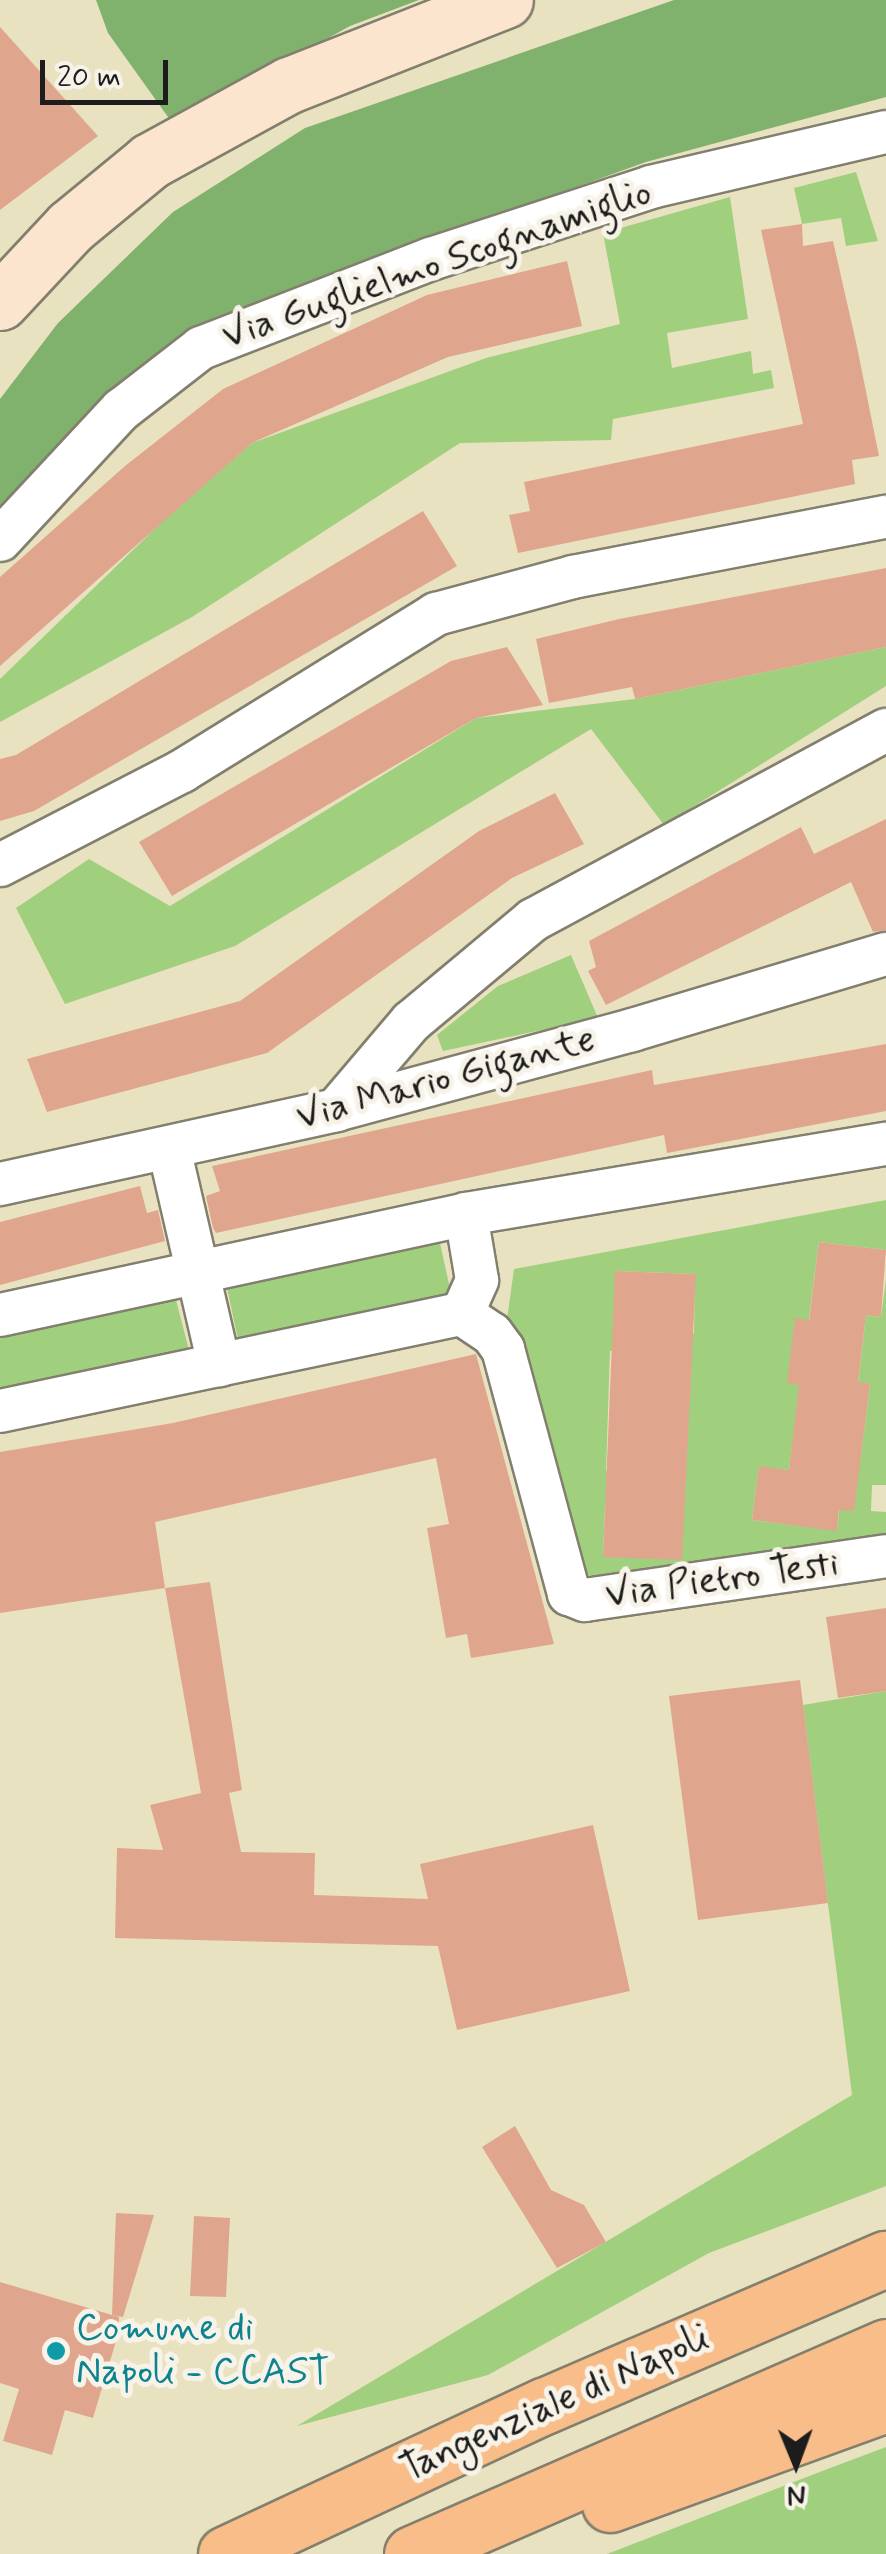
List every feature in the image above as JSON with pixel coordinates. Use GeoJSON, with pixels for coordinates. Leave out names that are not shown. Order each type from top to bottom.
{"type":"FeatureCollection","features":[{"type":"Feature","properties":{"kind":"highway"},"geometry":{"type":"LineString","coordinates":[[544,2406],[886,2227]]}},
{"type":"Feature","properties":{"kind":"highway","name":"Tangenziale di Napoli"},"geometry":{"type":"LineString","coordinates":[[226,2554],[544,2406],[886,2259]]}},
{"type":"Feature","properties":{"kind":"highway","name":"Tangenziale di Napoli"},"geometry":{"type":"LineString","coordinates":[[412,2554],[886,2347]]}},
{"type":"Feature","properties":{"kind":"highway"},"geometry":{"type":"LineString","coordinates":[[471,2554],[886,2404]]}},
{"type":"Feature","properties":{"kind":"main road"},"geometry":{"type":"LineString","coordinates":[[0,302],[70,227],[150,161],[288,85],[506,0]]}},
{"type":"Feature","properties":{"kind":"street","name":"Via Guglielmo Scognamiglio"},"geometry":{"type":"LineString","coordinates":[[0,540],[121,410],[201,348],[431,259],[651,187],[886,132]]}},
{"type":"Feature","properties":{"kind":"street"},"geometry":{"type":"LineString","coordinates":[[0,866],[182,771],[436,614],[573,577],[886,517]]}},
{"type":"Feature","properties":{"kind":"street"},"geometry":{"type":"LineString","coordinates":[[336,1110],[411,1022],[533,920],[886,730]]}},
{"type":"Feature","properties":{"kind":"street","name":"Via Mario Gigante"},"geometry":{"type":"LineString","coordinates":[[0,1184],[336,1110],[632,1030],[886,954]]}},
{"type":"Feature","properties":{"kind":"street"},"geometry":{"type":"LineString","coordinates":[[0,1314],[466,1214],[886,1144]]}},
{"type":"Feature","properties":{"kind":"street"},"geometry":{"type":"LineString","coordinates":[[169,1148],[219,1365]]}},
{"type":"Feature","properties":{"kind":"street"},"geometry":{"type":"LineString","coordinates":[[0,1411],[462,1314],[477,1280],[466,1214]]}},
{"type":"Feature","properties":{"kind":"street","name":"Via Pietro Testi"},"geometry":{"type":"LineString","coordinates":[[462,1314],[492,1334],[503,1349],[569,1594],[585,1600],[886,1556]]}},
{"type":"Feature","properties":{"kind":"green space"},"geometry":{"type":"Polygon","coordinates":[[[96,0],[419,0],[350,26],[173,124],[108,33],[96,0]]]}},
{"type":"Feature","properties":{"kind":"green space"},"geometry":{"type":"Polygon","coordinates":[[[674,0],[886,0],[886,97],[646,162],[244,307],[87,413],[0,518],[0,399],[58,323],[173,212],[305,128],[674,0]]]}},
{"type":"Feature","properties":{"kind":"green space"},"geometry":{"type":"Polygon","coordinates":[[[856,172],[878,241],[846,246],[841,218],[802,224],[794,188],[856,172]]]}},
{"type":"Feature","properties":{"kind":"green space"},"geometry":{"type":"Polygon","coordinates":[[[730,197],[748,319],[667,333],[672,368],[751,351],[753,374],[771,370],[774,388],[613,419],[611,440],[460,443],[192,617],[0,722],[0,679],[168,516],[252,443],[486,358],[620,324],[603,233],[730,197]]]}},
{"type":"Feature","properties":{"kind":"green space"},"geometry":{"type":"Polygon","coordinates":[[[886,647],[886,686],[664,825],[591,729],[235,946],[65,1004],[16,908],[89,859],[170,906],[476,718],[635,699],[886,647]]]}},
{"type":"Feature","properties":{"kind":"green space"},"geometry":{"type":"Polygon","coordinates":[[[571,955],[598,1018],[443,1051],[437,1035],[498,986],[571,955]]]}},
{"type":"Feature","properties":{"kind":"green space"},"geometry":{"type":"Polygon","coordinates":[[[886,1200],[886,1250],[819,1242],[789,1470],[759,1467],[752,1520],[837,1530],[845,1461],[860,1462],[870,1384],[858,1383],[866,1315],[881,1317],[886,1279],[886,1485],[872,1485],[871,1511],[886,1512],[886,1556],[701,1583],[583,1575],[507,1319],[514,1269],[886,1200]],[[615,1271],[628,1351],[610,1351],[606,1471],[623,1473],[605,1505],[603,1557],[694,1332],[695,1274],[615,1271]]]}},
{"type":"Feature","properties":{"kind":"green space"},"geometry":{"type":"Polygon","coordinates":[[[440,1243],[452,1298],[239,1344],[227,1288],[440,1243]]]}},
{"type":"Feature","properties":{"kind":"green space"},"geometry":{"type":"Polygon","coordinates":[[[176,1300],[190,1354],[0,1388],[0,1335],[176,1300]]]}},
{"type":"Feature","properties":{"kind":"green space"},"geometry":{"type":"Polygon","coordinates":[[[886,1691],[886,2186],[709,2253],[488,2375],[297,2426],[852,2095],[803,1705],[886,1691]]]}},
{"type":"Feature","properties":{"kind":"green space"},"geometry":{"type":"Polygon","coordinates":[[[886,2447],[886,2554],[607,2554],[825,2470],[886,2447]]]}},
{"type":"Feature","properties":{"kind":"building"},"geometry":{"type":"Polygon","coordinates":[[[0,27],[98,136],[0,210],[0,27]]]}},
{"type":"Feature","properties":{"kind":"building"},"geometry":{"type":"Polygon","coordinates":[[[802,224],[803,246],[833,241],[856,342],[879,456],[852,460],[855,484],[518,553],[509,515],[530,511],[524,482],[803,424],[761,230],[802,224]]]}},
{"type":"Feature","properties":{"kind":"building"},"geometry":{"type":"Polygon","coordinates":[[[567,261],[582,326],[448,357],[252,443],[0,666],[0,577],[125,466],[223,389],[427,295],[567,261]]]}},
{"type":"Feature","properties":{"kind":"building"},"geometry":{"type":"Polygon","coordinates":[[[423,511],[457,566],[34,811],[0,821],[0,759],[16,755],[423,511]]]}},
{"type":"Feature","properties":{"kind":"building"},"geometry":{"type":"Polygon","coordinates":[[[886,568],[886,647],[635,699],[632,687],[549,703],[536,639],[619,619],[886,568]]]}},
{"type":"Feature","properties":{"kind":"building"},"geometry":{"type":"Polygon","coordinates":[[[507,647],[543,705],[476,718],[172,896],[139,842],[451,661],[507,647]]]}},
{"type":"Feature","properties":{"kind":"building"},"geometry":{"type":"Polygon","coordinates":[[[555,793],[584,844],[512,878],[267,1053],[47,1112],[27,1059],[240,1001],[479,831],[555,793]]]}},
{"type":"Feature","properties":{"kind":"building"},"geometry":{"type":"Polygon","coordinates":[[[886,819],[886,930],[873,932],[851,882],[606,1005],[588,971],[596,967],[589,941],[801,827],[814,854],[886,819]]]}},
{"type":"Feature","properties":{"kind":"building"},"geometry":{"type":"Polygon","coordinates":[[[886,1044],[886,1111],[667,1153],[664,1135],[216,1233],[213,1228],[206,1196],[220,1191],[212,1166],[652,1070],[654,1085],[886,1044]]]}},
{"type":"Feature","properties":{"kind":"building"},"geometry":{"type":"Polygon","coordinates":[[[140,1186],[147,1213],[158,1210],[165,1241],[0,1285],[0,1222],[140,1186]]]}},
{"type":"Feature","properties":{"kind":"building"},"geometry":{"type":"Polygon","coordinates":[[[819,1242],[886,1250],[881,1317],[866,1315],[858,1382],[870,1384],[854,1511],[839,1510],[837,1531],[752,1520],[759,1466],[789,1470],[799,1385],[787,1383],[795,1318],[809,1320],[819,1242]]]}},
{"type":"Feature","properties":{"kind":"building"},"geometry":{"type":"Polygon","coordinates":[[[615,1271],[696,1274],[682,1560],[603,1557],[615,1271]]]}},
{"type":"Feature","properties":{"kind":"building"},"geometry":{"type":"Polygon","coordinates":[[[476,1354],[554,1644],[471,1658],[467,1634],[446,1638],[427,1528],[449,1524],[436,1458],[155,1522],[165,1588],[0,1613],[0,1452],[173,1423],[476,1354]]]}},
{"type":"Feature","properties":{"kind":"building"},"geometry":{"type":"Polygon","coordinates":[[[210,1582],[242,1790],[229,1793],[241,1852],[315,1853],[314,1895],[428,1899],[420,1864],[593,1825],[630,1991],[457,2030],[438,1946],[115,1938],[117,1848],[163,1850],[150,1805],[201,1793],[165,1588],[210,1582]]]}},
{"type":"Feature","properties":{"kind":"building"},"geometry":{"type":"Polygon","coordinates":[[[886,1608],[886,1691],[838,1698],[826,1617],[886,1608]]]}},
{"type":"Feature","properties":{"kind":"building"},"geometry":{"type":"Polygon","coordinates":[[[800,1680],[828,1903],[698,1920],[669,1696],[800,1680]]]}},
{"type":"Feature","properties":{"kind":"building"},"geometry":{"type":"Polygon","coordinates":[[[515,2126],[551,2190],[584,2205],[606,2242],[557,2268],[482,2147],[515,2126]]]}},
{"type":"Feature","properties":{"kind":"building"},"geometry":{"type":"Polygon","coordinates":[[[116,2213],[154,2215],[123,2317],[112,2315],[116,2213]]]}},
{"type":"Feature","properties":{"kind":"building"},"geometry":{"type":"Polygon","coordinates":[[[194,2216],[230,2218],[226,2297],[190,2296],[194,2216]]]}},
{"type":"Feature","properties":{"kind":"building","name":"Comune di Napoli - CCAST"},"geometry":{"type":"Polygon","coordinates":[[[0,2282],[119,2317],[119,2331],[93,2418],[65,2410],[52,2455],[3,2441],[19,2389],[0,2383],[0,2282]]]}},
{"type":"Feature","properties":{"kind":"place","name":"Comune di Napoli - CCAST"},"geometry":{"type":"Point","coordinates":[56,2351]}}]}
